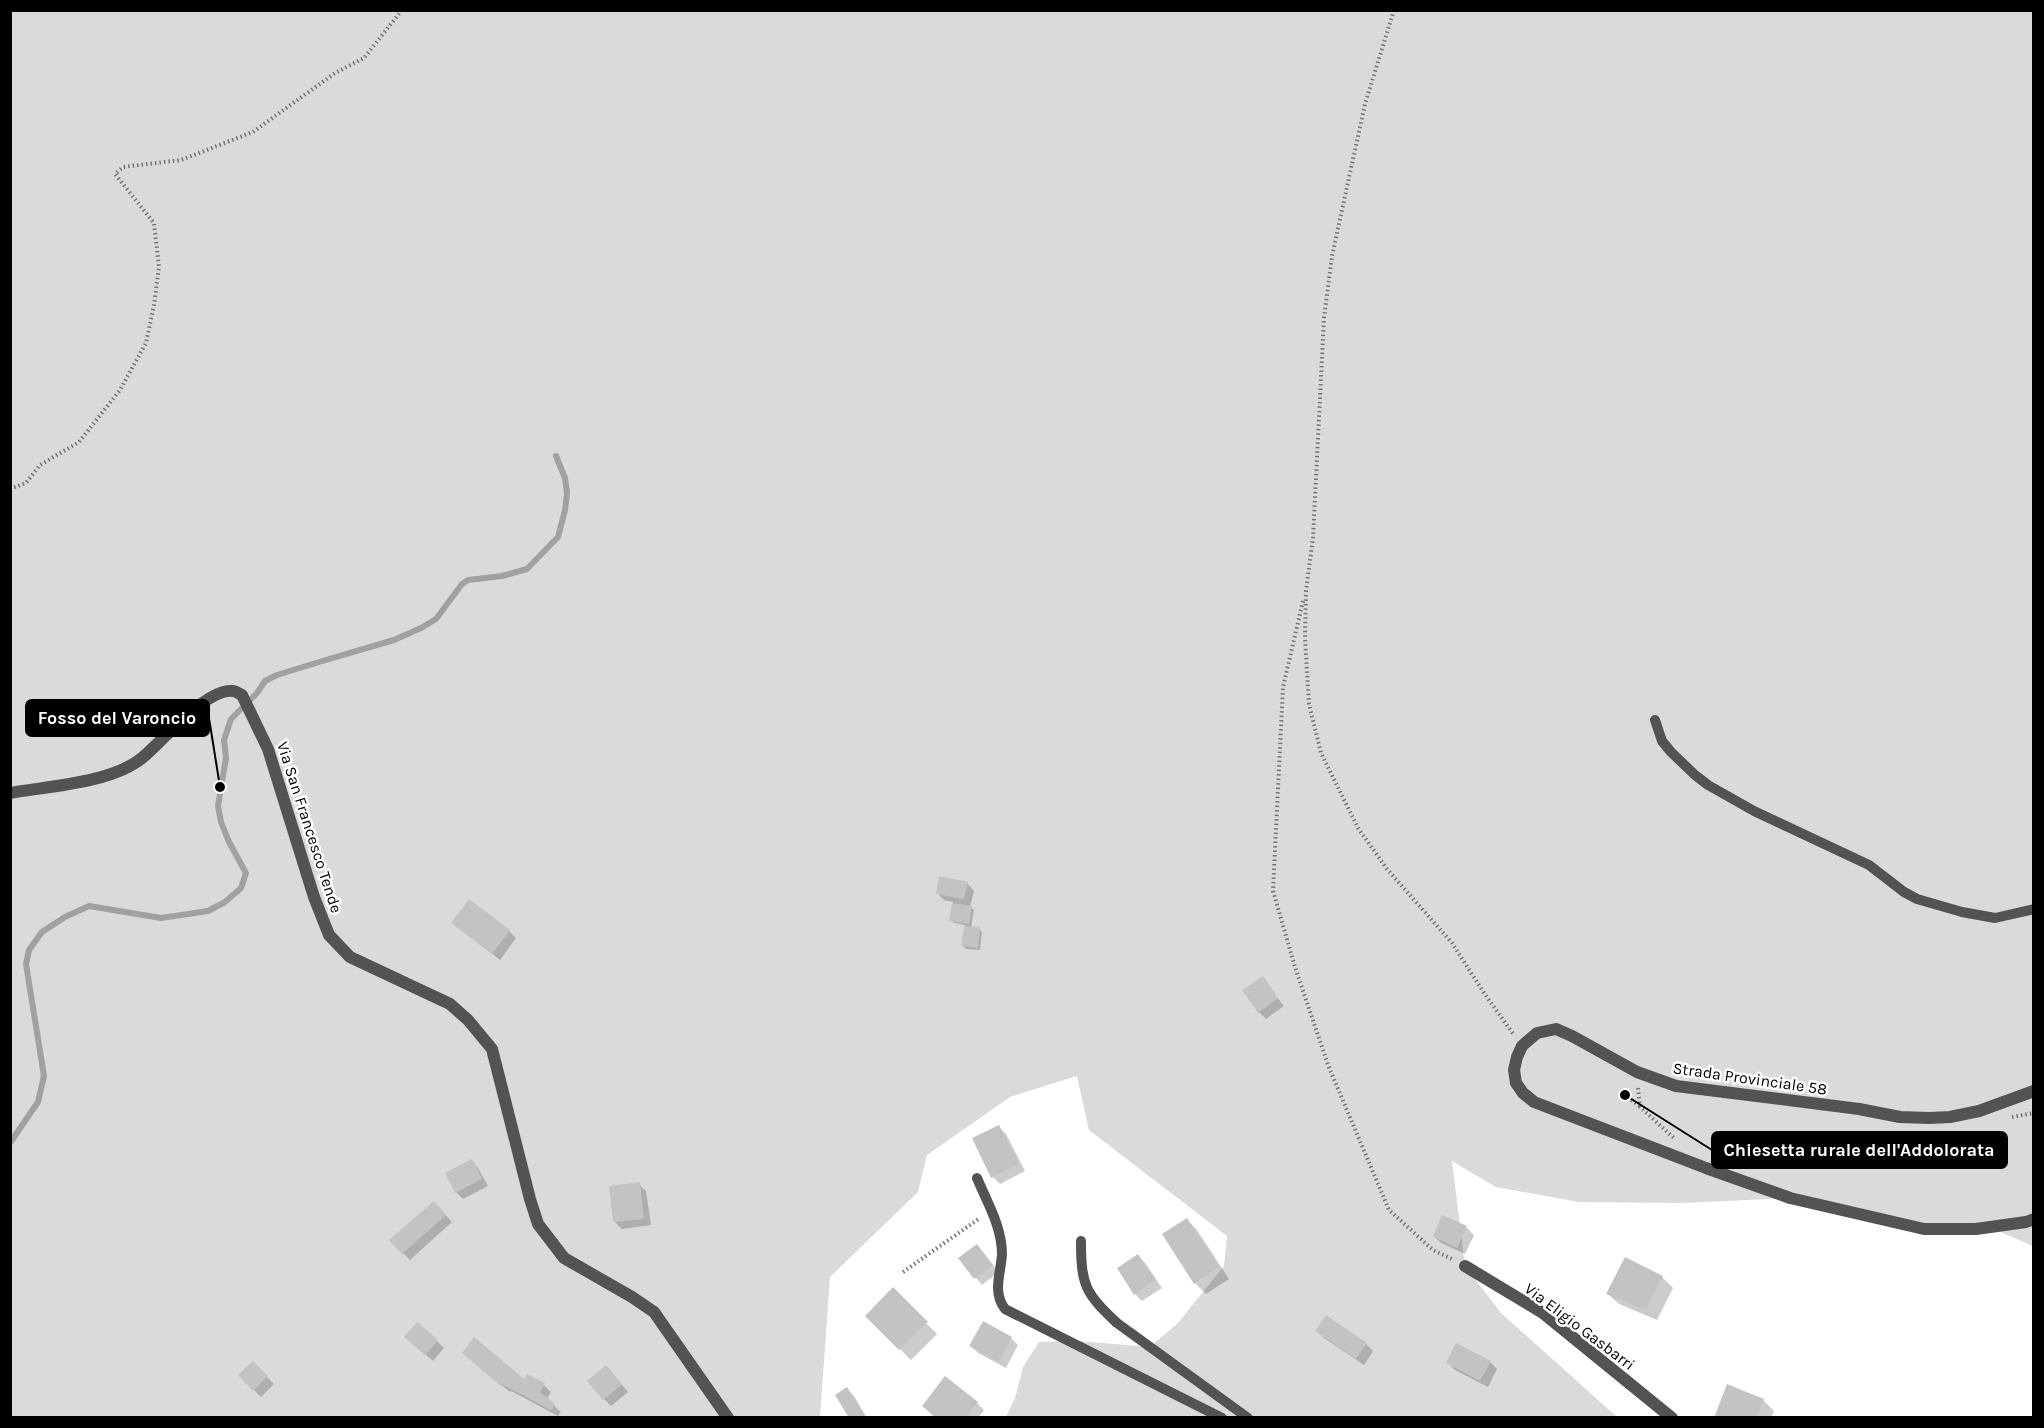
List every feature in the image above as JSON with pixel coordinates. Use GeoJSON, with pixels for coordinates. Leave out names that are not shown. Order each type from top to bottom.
{"type":"FeatureCollection","features":[{"type":"Feature","properties":{"kind":"street","name":"Via San Francesco Tende"},"geometry":{"type":"LineString","coordinates":[[10,793],[114,774],[141,759],[192,710],[206,701],[221,693],[233,691],[242,695],[268,749],[314,897],[330,935],[350,957],[450,1004],[468,1020],[492,1049],[538,1224],[564,1257],[654,1312],[728,1418]]}},
{"type":"Feature","properties":{"kind":"street","name":"Strada Provinciale 58"},"geometry":{"type":"LineString","coordinates":[[1522,1046],[1538,1034],[1556,1029],[1637,1072],[1676,1086],[1914,1118],[1950,1117],[1979,1111],[2034,1091]]}},
{"type":"Feature","properties":{"kind":"street"},"geometry":{"type":"LineString","coordinates":[[1522,1046],[1514,1070],[1516,1083],[1523,1094],[1534,1102],[1790,1198],[1924,1229],[1976,1229],[2011,1225],[2034,1219]]}},
{"type":"Feature","properties":{"kind":"street","name":"Via Eligio Gasbarri"},"geometry":{"type":"LineString","coordinates":[[1465,1266],[1543,1313],[1672,1418]]}},
{"type":"Feature","properties":{"kind":"lane"},"geometry":{"type":"LineString","coordinates":[[1655,720],[1662,741],[1695,776],[1708,785],[1754,811],[1869,865],[1904,892],[1917,899],[1962,912],[1995,918],[2034,909]]}},
{"type":"Feature","properties":{"kind":"lane"},"geometry":{"type":"LineString","coordinates":[[977,1178],[1000,1234],[1002,1255],[998,1290],[1005,1309],[1222,1418]]}},
{"type":"Feature","properties":{"kind":"lane"},"geometry":{"type":"LineString","coordinates":[[1082,1241],[1081,1270],[1087,1290],[1097,1305],[1117,1323],[1248,1418]]}},
{"type":"Feature","properties":{"kind":"path"},"geometry":{"type":"LineString","coordinates":[[10,489],[26,483],[40,465],[79,442],[120,390],[146,343],[159,267],[154,223],[115,174],[123,166],[181,160],[253,132],[334,72],[363,58],[402,10]]}},
{"type":"Feature","properties":{"kind":"path"},"geometry":{"type":"LineString","coordinates":[[1394,10],[1365,104],[1332,256],[1324,318],[1313,538],[1306,591],[1283,687],[1273,891],[1295,967],[1328,1065],[1389,1210],[1433,1250],[1465,1266]]}},
{"type":"Feature","properties":{"kind":"path"},"geometry":{"type":"LineString","coordinates":[[1306,591],[1305,638],[1309,704],[1321,753],[1358,828],[1387,869],[1452,942],[1484,993],[1522,1046]]}},
{"type":"Feature","properties":{"kind":"path"},"geometry":{"type":"LineString","coordinates":[[1637,1072],[1640,1107]]}},
{"type":"Feature","properties":{"kind":"path"},"geometry":{"type":"LineString","coordinates":[[1631,1100],[1681,1145]]}},
{"type":"Feature","properties":{"kind":"path"},"geometry":{"type":"LineString","coordinates":[[903,1272],[991,1211]]}},
{"type":"Feature","properties":{"kind":"shaded area"},"geometry":{"type":"Polygon","coordinates":[[[10,11],[2033,11],[2033,1246],[1991,1228],[1924,1229],[1790,1198],[1682,1203],[1579,1202],[1496,1187],[1452,1161],[1465,1266],[1501,1313],[1617,1417],[1006,1417],[1015,1398],[1023,1367],[1039,1342],[1078,1341],[1150,1347],[1178,1323],[1224,1266],[1227,1236],[1089,1130],[1077,1076],[1010,1097],[927,1155],[918,1192],[830,1277],[820,1417],[11,1417],[10,11]]]}},
{"type":"Feature","properties":{"kind":"building"},"geometry":{"type":"Polygon","coordinates":[[[939,876],[968,882],[964,899],[936,894],[939,876]]]}},
{"type":"Feature","properties":{"kind":"building"},"geometry":{"type":"Polygon","coordinates":[[[469,899],[510,930],[492,954],[451,923],[469,899]]]}},
{"type":"Feature","properties":{"kind":"building"},"geometry":{"type":"Polygon","coordinates":[[[952,903],[972,906],[969,924],[949,921],[952,903]]]}},
{"type":"Feature","properties":{"kind":"building"},"geometry":{"type":"Polygon","coordinates":[[[964,926],[980,927],[978,948],[961,946],[964,926]]]}},
{"type":"Feature","properties":{"kind":"building"},"geometry":{"type":"Polygon","coordinates":[[[1263,976],[1278,998],[1258,1013],[1242,990],[1263,976]]]}},
{"type":"Feature","properties":{"kind":"building"},"geometry":{"type":"Polygon","coordinates":[[[999,1125],[1019,1164],[991,1178],[972,1138],[999,1125]]]}},
{"type":"Feature","properties":{"kind":"building"},"geometry":{"type":"Polygon","coordinates":[[[472,1159],[482,1179],[455,1193],[445,1173],[472,1159]]]}},
{"type":"Feature","properties":{"kind":"building"},"geometry":{"type":"Polygon","coordinates":[[[640,1182],[644,1219],[613,1222],[609,1186],[640,1182]]]}},
{"type":"Feature","properties":{"kind":"building"},"geometry":{"type":"Polygon","coordinates":[[[434,1201],[446,1215],[402,1254],[389,1240],[434,1201]]]}},
{"type":"Feature","properties":{"kind":"building"},"geometry":{"type":"Polygon","coordinates":[[[1442,1215],[1467,1226],[1457,1248],[1433,1236],[1442,1215]]]}},
{"type":"Feature","properties":{"kind":"building"},"geometry":{"type":"Polygon","coordinates":[[[1187,1218],[1219,1267],[1194,1284],[1162,1234],[1187,1218]]]}},
{"type":"Feature","properties":{"kind":"building"},"geometry":{"type":"Polygon","coordinates":[[[977,1244],[993,1265],[974,1279],[958,1258],[977,1244]]]}},
{"type":"Feature","properties":{"kind":"building"},"geometry":{"type":"Polygon","coordinates":[[[1138,1254],[1156,1280],[1134,1295],[1117,1268],[1138,1254]]]}},
{"type":"Feature","properties":{"kind":"building"},"geometry":{"type":"Polygon","coordinates":[[[1625,1257],[1663,1276],[1646,1310],[1606,1294],[1625,1257]]]}},
{"type":"Feature","properties":{"kind":"building"},"geometry":{"type":"Polygon","coordinates":[[[893,1287],[928,1322],[899,1350],[865,1316],[893,1287]]]}},
{"type":"Feature","properties":{"kind":"building"},"geometry":{"type":"Polygon","coordinates":[[[1326,1315],[1367,1343],[1356,1359],[1315,1331],[1326,1315]]]}},
{"type":"Feature","properties":{"kind":"building"},"geometry":{"type":"Polygon","coordinates":[[[983,1321],[1012,1337],[999,1362],[969,1346],[983,1321]]]}},
{"type":"Feature","properties":{"kind":"building"},"geometry":{"type":"Polygon","coordinates":[[[417,1322],[438,1340],[425,1355],[404,1337],[417,1322]]]}},
{"type":"Feature","properties":{"kind":"building"},"geometry":{"type":"Polygon","coordinates":[[[474,1337],[524,1379],[527,1374],[545,1383],[540,1392],[555,1404],[551,1410],[504,1385],[502,1387],[462,1353],[474,1337]]]}},
{"type":"Feature","properties":{"kind":"building"},"geometry":{"type":"Polygon","coordinates":[[[1456,1343],[1491,1361],[1480,1381],[1446,1363],[1456,1343]]]}},
{"type":"Feature","properties":{"kind":"building"},"geometry":{"type":"Polygon","coordinates":[[[253,1361],[268,1376],[253,1391],[238,1375],[253,1361]]]}},
{"type":"Feature","properties":{"kind":"building"},"geometry":{"type":"Polygon","coordinates":[[[606,1365],[622,1384],[603,1400],[587,1381],[606,1365]]]}},
{"type":"Feature","properties":{"kind":"building"},"geometry":{"type":"Polygon","coordinates":[[[945,1376],[978,1402],[966,1418],[936,1418],[922,1406],[945,1376]]]}},
{"type":"Feature","properties":{"kind":"building"},"geometry":{"type":"Polygon","coordinates":[[[1727,1384],[1764,1399],[1756,1418],[1714,1418],[1727,1384]]]}},
{"type":"Feature","properties":{"kind":"building"},"geometry":{"type":"Polygon","coordinates":[[[847,1387],[866,1418],[849,1418],[835,1395],[847,1387]]]}},
{"type":"Feature","properties":{"kind":"waterway"},"geometry":{"type":"LineString","coordinates":[[10,1143],[38,1102],[44,1076],[26,964],[29,950],[42,932],[65,917],[89,906],[161,918],[208,911],[225,902],[241,888],[246,873],[229,842],[221,822],[218,806],[226,758],[224,740],[231,719],[257,693],[265,681],[277,675],[394,640],[421,628],[436,619],[462,584],[468,580],[502,576],[527,569],[558,537],[565,510],[567,493],[565,478],[556,456]]}},
{"type":"Feature","properties":{"kind":"place","name":"Fosso del Varoncio"},"geometry":{"type":"Point","coordinates":[220,787]}},
{"type":"Feature","properties":{"kind":"place","name":"Chiesetta rurale dell'Addolorata"},"geometry":{"type":"Point","coordinates":[1625,1095]}}]}
